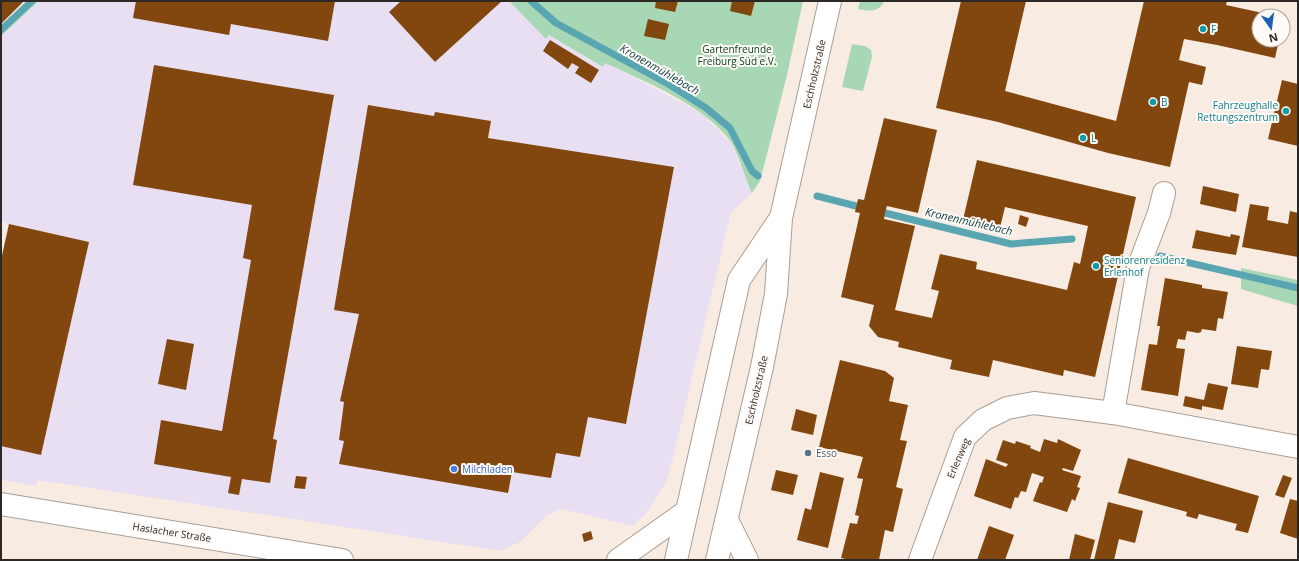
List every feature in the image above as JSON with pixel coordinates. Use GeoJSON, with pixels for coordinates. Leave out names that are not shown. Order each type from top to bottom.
{"type":"FeatureCollection","features":[{"type":"Feature","properties":{"kind":"street","name":"Eschholzstraße"},"geometry":{"type":"LineString","coordinates":[[717,560],[762,367],[776,294],[781,218],[830,1]]}},
{"type":"Feature","properties":{"kind":"street"},"geometry":{"type":"LineString","coordinates":[[1113,413],[1138,268],[1159,213],[1164,192]]}},
{"type":"Feature","properties":{"kind":"street","name":"Eschholzstraße"},"geometry":{"type":"LineString","coordinates":[[676,560],[739,280],[781,218]]}},
{"type":"Feature","properties":{"kind":"street","name":"Erlenweg"},"geometry":{"type":"LineString","coordinates":[[920,560],[965,437],[983,420],[1007,408],[1034,403],[1113,413],[1298,447]]}},
{"type":"Feature","properties":{"kind":"street","name":"Haslacher Straße"},"geometry":{"type":"LineString","coordinates":[[1,504],[342,560]]}},
{"type":"Feature","properties":{"kind":"street"},"geometry":{"type":"LineString","coordinates":[[626,554],[687,511]]}},
{"type":"Feature","properties":{"kind":"street"},"geometry":{"type":"LineString","coordinates":[[727,520],[747,560]]}},
{"type":"Feature","properties":{"kind":"shaded area"},"geometry":{"type":"Polygon","coordinates":[[[39,1],[509,1],[546,38],[549,35],[602,67],[605,63],[702,114],[731,143],[752,193],[731,212],[668,478],[649,510],[633,526],[562,509],[547,515],[520,542],[501,551],[38,480],[36,486],[1,480],[1,260],[9,224],[1,221],[1,36],[39,1]]]}},
{"type":"Feature","properties":{"kind":"green space"},"geometry":{"type":"Polygon","coordinates":[[[30,1],[39,1],[1,36],[1,28],[30,1]]]}},
{"type":"Feature","properties":{"kind":"green space","name":"Gartenfreunde Freiburg Süd e.V."},"geometry":{"type":"Polygon","coordinates":[[[509,1],[803,1],[787,75],[760,181],[752,193],[731,142],[720,129],[706,117],[690,106],[656,87],[605,63],[603,67],[549,35],[546,39],[509,1]]]}},
{"type":"Feature","properties":{"kind":"green space"},"geometry":{"type":"Polygon","coordinates":[[[860,1],[884,1],[879,8],[870,11],[858,9],[860,1]]]}},
{"type":"Feature","properties":{"kind":"green space"},"geometry":{"type":"Polygon","coordinates":[[[852,44],[865,46],[871,50],[872,57],[863,91],[842,87],[852,44]]]}},
{"type":"Feature","properties":{"kind":"green space"},"geometry":{"type":"Polygon","coordinates":[[[1241,268],[1298,280],[1298,306],[1241,289],[1241,268]]]}},
{"type":"Feature","properties":{"kind":"building"},"geometry":{"type":"Polygon","coordinates":[[[1,1],[24,1],[1,24],[1,1]]]}},
{"type":"Feature","properties":{"kind":"building"},"geometry":{"type":"Polygon","coordinates":[[[136,1],[335,1],[328,41],[231,24],[229,35],[133,18],[136,1]]]}},
{"type":"Feature","properties":{"kind":"building"},"geometry":{"type":"Polygon","coordinates":[[[401,1],[502,1],[435,62],[389,12],[401,1]]]}},
{"type":"Feature","properties":{"kind":"building"},"geometry":{"type":"Polygon","coordinates":[[[656,1],[678,1],[675,12],[655,8],[656,1]]]}},
{"type":"Feature","properties":{"kind":"building"},"geometry":{"type":"Polygon","coordinates":[[[732,1],[755,1],[751,16],[730,11],[732,1]]]}},
{"type":"Feature","properties":{"kind":"building"},"geometry":{"type":"Polygon","coordinates":[[[961,1],[1026,1],[1005,91],[1116,121],[1144,1],[1227,1],[1226,5],[1251,10],[1251,48],[1277,48],[1275,58],[1184,39],[1179,60],[1206,67],[1202,85],[1189,82],[1170,167],[1108,153],[998,122],[936,108],[961,1]]]}},
{"type":"Feature","properties":{"kind":"building"},"geometry":{"type":"Polygon","coordinates":[[[648,19],[669,24],[665,40],[644,36],[648,19]]]}},
{"type":"Feature","properties":{"kind":"building"},"geometry":{"type":"Polygon","coordinates":[[[550,40],[599,70],[591,83],[575,73],[579,67],[572,63],[568,69],[543,51],[550,40]]]}},
{"type":"Feature","properties":{"kind":"building"},"geometry":{"type":"Polygon","coordinates":[[[154,65],[334,95],[273,439],[277,440],[270,483],[242,479],[239,495],[228,493],[231,477],[154,464],[161,420],[222,431],[251,260],[243,258],[252,205],[133,185],[154,65]]]}},
{"type":"Feature","properties":{"kind":"building","name":"Fahrzeughalle Rettungszentrum"},"geometry":{"type":"Polygon","coordinates":[[[1282,80],[1298,84],[1298,146],[1268,139],[1282,80]]]}},
{"type":"Feature","properties":{"kind":"building"},"geometry":{"type":"Polygon","coordinates":[[[368,105],[434,116],[435,112],[491,121],[488,138],[674,167],[626,424],[588,417],[580,457],[556,453],[551,478],[512,472],[508,493],[339,464],[344,441],[339,440],[344,402],[340,401],[359,314],[334,310],[368,105]]]}},
{"type":"Feature","properties":{"kind":"building","name":"Seniorenresidenz Erlenhof"},"geometry":{"type":"Polygon","coordinates":[[[884,118],[937,130],[918,213],[887,206],[885,213],[884,219],[915,226],[895,310],[932,318],[939,291],[931,289],[940,254],[977,262],[976,269],[1067,290],[1074,262],[1080,264],[1088,226],[1005,207],[999,232],[962,224],[977,160],[1136,197],[1095,377],[1064,370],[1063,376],[993,360],[989,377],[950,369],[952,360],[898,347],[899,342],[878,337],[869,326],[874,305],[841,297],[860,213],[855,212],[858,199],[864,200],[884,118]]]}},
{"type":"Feature","properties":{"kind":"building"},"geometry":{"type":"Polygon","coordinates":[[[1203,186],[1239,194],[1236,212],[1200,204],[1203,186]]]}},
{"type":"Feature","properties":{"kind":"building"},"geometry":{"type":"Polygon","coordinates":[[[1250,204],[1269,207],[1267,220],[1288,224],[1290,211],[1298,213],[1298,257],[1242,247],[1250,204]]]}},
{"type":"Feature","properties":{"kind":"building"},"geometry":{"type":"Polygon","coordinates":[[[1020,215],[1029,218],[1026,227],[1018,224],[1020,215]]]}},
{"type":"Feature","properties":{"kind":"building"},"geometry":{"type":"Polygon","coordinates":[[[9,224],[89,242],[41,455],[1,446],[1,260],[9,224]]]}},
{"type":"Feature","properties":{"kind":"building"},"geometry":{"type":"Polygon","coordinates":[[[1196,230],[1230,237],[1231,234],[1240,236],[1236,255],[1192,248],[1196,230]]]}},
{"type":"Feature","properties":{"kind":"building"},"geometry":{"type":"Polygon","coordinates":[[[1165,278],[1202,285],[1202,288],[1228,292],[1223,319],[1218,318],[1216,331],[1202,329],[1201,332],[1198,333],[1187,331],[1185,340],[1178,339],[1176,348],[1185,349],[1178,396],[1141,390],[1149,344],[1157,345],[1160,326],[1157,326],[1165,278]]]}},
{"type":"Feature","properties":{"kind":"building"},"geometry":{"type":"Polygon","coordinates":[[[167,339],[194,344],[186,390],[158,384],[167,339]]]}},
{"type":"Feature","properties":{"kind":"building"},"geometry":{"type":"Polygon","coordinates":[[[1237,346],[1272,351],[1269,370],[1261,369],[1258,388],[1231,384],[1237,346]]]}},
{"type":"Feature","properties":{"kind":"building"},"geometry":{"type":"Polygon","coordinates":[[[840,360],[885,371],[894,378],[889,401],[908,405],[900,440],[907,441],[896,487],[903,489],[893,532],[885,530],[879,560],[850,560],[841,558],[850,523],[857,524],[859,516],[855,515],[863,479],[857,478],[863,457],[819,447],[840,360]]]}},
{"type":"Feature","properties":{"kind":"building"},"geometry":{"type":"Polygon","coordinates":[[[1208,383],[1228,387],[1223,410],[1202,406],[1202,410],[1183,406],[1185,396],[1204,400],[1208,383]]]}},
{"type":"Feature","properties":{"kind":"building"},"geometry":{"type":"Polygon","coordinates":[[[796,409],[817,415],[813,435],[791,430],[796,409]]]}},
{"type":"Feature","properties":{"kind":"building"},"geometry":{"type":"Polygon","coordinates":[[[1044,439],[1057,443],[1058,439],[1081,450],[1073,471],[1063,468],[1062,470],[1081,476],[1077,487],[1080,488],[1075,501],[1072,499],[1067,512],[1033,501],[1040,482],[1042,483],[1044,477],[1032,473],[1026,492],[1021,491],[1018,498],[1015,497],[1011,509],[974,496],[986,459],[1006,467],[1008,464],[996,460],[1003,440],[1015,444],[1016,441],[1031,446],[1030,448],[1040,452],[1044,439]]]}},
{"type":"Feature","properties":{"kind":"building"},"geometry":{"type":"Polygon","coordinates":[[[1128,458],[1259,496],[1248,533],[1235,530],[1237,524],[1199,514],[1197,519],[1186,516],[1187,512],[1118,493],[1128,458]]]}},
{"type":"Feature","properties":{"kind":"building"},"geometry":{"type":"Polygon","coordinates":[[[776,470],[798,475],[793,495],[771,490],[776,470]]]}},
{"type":"Feature","properties":{"kind":"building"},"geometry":{"type":"Polygon","coordinates":[[[820,472],[844,478],[828,548],[797,540],[805,508],[811,510],[820,472]]]}},
{"type":"Feature","properties":{"kind":"building"},"geometry":{"type":"Polygon","coordinates":[[[1283,475],[1292,478],[1284,498],[1275,495],[1283,475]]]}},
{"type":"Feature","properties":{"kind":"building"},"geometry":{"type":"Polygon","coordinates":[[[296,476],[307,477],[305,489],[294,488],[296,476]]]}},
{"type":"Feature","properties":{"kind":"building"},"geometry":{"type":"Polygon","coordinates":[[[1290,499],[1298,501],[1298,539],[1280,533],[1290,499]]]}},
{"type":"Feature","properties":{"kind":"building"},"geometry":{"type":"Polygon","coordinates":[[[1108,502],[1143,511],[1135,543],[1119,539],[1114,560],[1094,560],[1108,502]]]}},
{"type":"Feature","properties":{"kind":"building"},"geometry":{"type":"Polygon","coordinates":[[[989,526],[1014,535],[1005,560],[977,560],[989,526]]]}},
{"type":"Feature","properties":{"kind":"building"},"geometry":{"type":"Polygon","coordinates":[[[591,531],[593,539],[584,542],[582,534],[591,531]]]}},
{"type":"Feature","properties":{"kind":"building"},"geometry":{"type":"Polygon","coordinates":[[[1075,534],[1095,540],[1090,560],[1069,560],[1075,534]]]}},
{"type":"Feature","properties":{"kind":"waterway","name":"Kronenmühlebach"},"geometry":{"type":"LineString","coordinates":[[1,30],[32,1]]}},
{"type":"Feature","properties":{"kind":"waterway","name":"Kronenmühlebach"},"geometry":{"type":"LineString","coordinates":[[531,1],[556,23],[670,85],[706,108],[730,128],[752,171],[758,176]]}},
{"type":"Feature","properties":{"kind":"waterway","name":"Kronenmühlebach"},"geometry":{"type":"LineString","coordinates":[[817,196],[856,206]]}},
{"type":"Feature","properties":{"kind":"waterway","name":"Kronenmühlebach"},"geometry":{"type":"LineString","coordinates":[[885,213],[1011,244],[1072,239]]}},
{"type":"Feature","properties":{"kind":"waterway","name":"Kronenmühlebach"},"geometry":{"type":"LineString","coordinates":[[1160,256],[1298,288]]}},
{"type":"Feature","properties":{"kind":"place","name":"F"},"geometry":{"type":"Point","coordinates":[1203,29]}},
{"type":"Feature","properties":{"kind":"place","name":"B"},"geometry":{"type":"Point","coordinates":[1153,102]}},
{"type":"Feature","properties":{"kind":"place","name":"Fahrzeughalle Rettungszentrum"},"geometry":{"type":"Point","coordinates":[1286,111]}},
{"type":"Feature","properties":{"kind":"place","name":"L"},"geometry":{"type":"Point","coordinates":[1083,138]}},
{"type":"Feature","properties":{"kind":"place","name":"Seniorenresidenz Erlenhof"},"geometry":{"type":"Point","coordinates":[1096,266]}},
{"type":"Feature","properties":{"kind":"place","name":"Esso"},"geometry":{"type":"Point","coordinates":[808,453]}},
{"type":"Feature","properties":{"kind":"place","name":"Milchladen"},"geometry":{"type":"Point","coordinates":[454,469]}}]}
